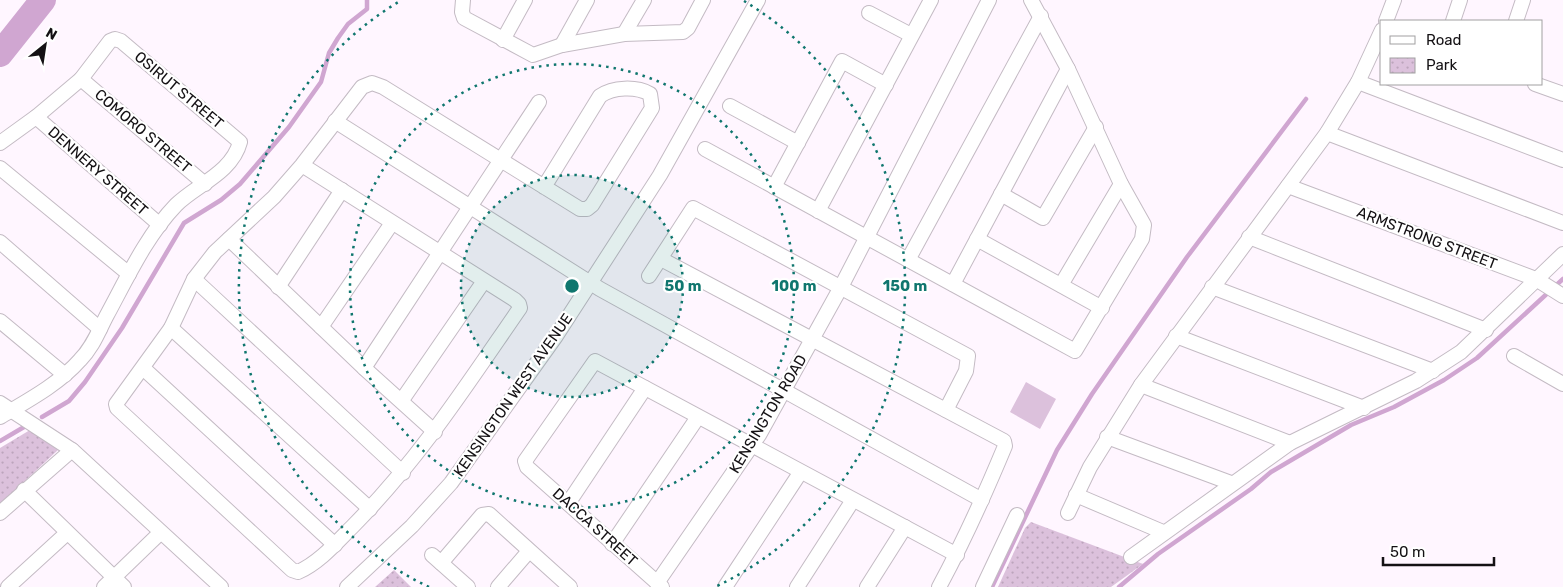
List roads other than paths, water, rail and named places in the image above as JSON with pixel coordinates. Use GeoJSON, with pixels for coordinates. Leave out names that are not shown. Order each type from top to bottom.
{"type":"FeatureCollection","features":[{"type":"Feature","properties":{"kind":"street"},"geometry":{"type":"LineString","coordinates":[[463,0],[462,12],[464,18],[533,55],[562,45],[624,34],[683,32],[688,28],[703,0]]}},
{"type":"Feature","properties":{"kind":"street"},"geometry":{"type":"LineString","coordinates":[[503,40],[525,0]]}},
{"type":"Feature","properties":{"kind":"street"},"geometry":{"type":"LineString","coordinates":[[562,45],[587,0]]}},
{"type":"Feature","properties":{"kind":"street"},"geometry":{"type":"LineString","coordinates":[[624,34],[644,0]]}},
{"type":"Feature","properties":{"kind":"street","name":"KENSINGTON WEST AVENUE"},"geometry":{"type":"LineString","coordinates":[[347,587],[412,526],[451,482],[590,283],[660,175],[758,0]]}},
{"type":"Feature","properties":{"kind":"street"},"geometry":{"type":"LineString","coordinates":[[818,210],[931,0]]}},
{"type":"Feature","properties":{"kind":"street","name":"KENSINGTON ROAD"},"geometry":{"type":"LineString","coordinates":[[659,585],[752,447],[813,339],[989,0]]}},
{"type":"Feature","properties":{"kind":"street"},"geometry":{"type":"LineString","coordinates":[[705,149],[1075,351],[1145,233],[1144,225],[1121,184],[1068,69],[1032,0]]}},
{"type":"Feature","properties":{"kind":"street"},"geometry":{"type":"LineString","coordinates":[[1386,20],[1394,0]]}},
{"type":"Feature","properties":{"kind":"street"},"geometry":{"type":"LineString","coordinates":[[1453,20],[1460,0]]}},
{"type":"Feature","properties":{"kind":"street"},"geometry":{"type":"LineString","coordinates":[[1516,20],[1523,0]]}},
{"type":"Feature","properties":{"kind":"street"},"geometry":{"type":"LineString","coordinates":[[869,12],[911,35]]}},
{"type":"Feature","properties":{"kind":"street"},"geometry":{"type":"LineString","coordinates":[[908,260],[1041,16]]}},
{"type":"Feature","properties":{"kind":"street"},"geometry":{"type":"LineString","coordinates":[[1068,513],[1107,437],[1141,385],[1328,133],[1358,82],[1380,34]]}},
{"type":"Feature","properties":{"kind":"street","name":"OSIRUT STREET"},"geometry":{"type":"LineString","coordinates":[[81,79],[110,41],[115,39],[121,41],[228,130],[240,142],[238,148],[220,171],[205,184]]}},
{"type":"Feature","properties":{"kind":"street"},"geometry":{"type":"LineString","coordinates":[[774,187],[842,60],[886,85]]}},
{"type":"Feature","properties":{"kind":"street"},"geometry":{"type":"LineString","coordinates":[[953,284],[1068,69]]}},
{"type":"Feature","properties":{"kind":"street"},"geometry":{"type":"LineString","coordinates":[[0,143],[36,117],[81,79]]}},
{"type":"Feature","properties":{"kind":"street","name":"COMORO STREET"},"geometry":{"type":"LineString","coordinates":[[81,79],[205,184]]}},
{"type":"Feature","properties":{"kind":"street"},"geometry":{"type":"LineString","coordinates":[[302,165],[515,300],[520,308],[435,432],[403,473],[335,545],[304,570],[298,572],[292,570],[118,411],[116,404],[171,328],[194,279],[215,252],[274,197],[302,165],[362,87],[372,82],[580,209],[587,209],[592,205],[652,108],[650,94],[645,91],[616,88],[600,96],[544,187]]}},
{"type":"Feature","properties":{"kind":"street"},"geometry":{"type":"LineString","coordinates":[[1358,82],[1563,160]]}},
{"type":"Feature","properties":{"kind":"street"},"geometry":{"type":"LineString","coordinates":[[1539,85],[1563,94]]}},
{"type":"Feature","properties":{"kind":"street"},"geometry":{"type":"LineString","coordinates":[[364,368],[539,102]]}},
{"type":"Feature","properties":{"kind":"street"},"geometry":{"type":"LineString","coordinates":[[730,106],[798,142]]}},
{"type":"Feature","properties":{"kind":"street","name":"DENNERY STREET"},"geometry":{"type":"LineString","coordinates":[[36,117],[160,225]]}},
{"type":"Feature","properties":{"kind":"street"},"geometry":{"type":"LineString","coordinates":[[335,121],[590,283],[982,500]]}},
{"type":"Feature","properties":{"kind":"street"},"geometry":{"type":"LineString","coordinates":[[1001,194],[1044,218],[1096,127]]}},
{"type":"Feature","properties":{"kind":"street"},"geometry":{"type":"LineString","coordinates":[[1328,133],[1563,223]]}},
{"type":"Feature","properties":{"kind":"street"},"geometry":{"type":"LineString","coordinates":[[0,168],[129,274]]}},
{"type":"Feature","properties":{"kind":"street"},"geometry":{"type":"LineString","coordinates":[[0,417],[6,407],[65,375],[82,359],[129,274],[160,225],[177,204],[205,184]]}},
{"type":"Feature","properties":{"kind":"street"},"geometry":{"type":"LineString","coordinates":[[1061,285],[1121,184]]}},
{"type":"Feature","properties":{"kind":"street","name":"ARMSTRONG STREET"},"geometry":{"type":"LineString","coordinates":[[1288,186],[1541,282],[1562,295]]}},
{"type":"Feature","properties":{"kind":"street"},"geometry":{"type":"LineString","coordinates":[[278,287],[342,190]]}},
{"type":"Feature","properties":{"kind":"street"},"geometry":{"type":"LineString","coordinates":[[649,276],[693,208],[968,356],[966,371],[946,410]]}},
{"type":"Feature","properties":{"kind":"street"},"geometry":{"type":"LineString","coordinates":[[321,327],[392,222]]}},
{"type":"Feature","properties":{"kind":"street"},"geometry":{"type":"LineString","coordinates":[[1249,237],[1486,330]]}},
{"type":"Feature","properties":{"kind":"street"},"geometry":{"type":"LineString","coordinates":[[229,239],[364,368],[402,400],[435,432]]}},
{"type":"Feature","properties":{"kind":"street"},"geometry":{"type":"LineString","coordinates":[[976,239],[1102,308]]}},
{"type":"Feature","properties":{"kind":"street"},"geometry":{"type":"LineString","coordinates":[[0,242],[100,329]]}},
{"type":"Feature","properties":{"kind":"street"},"geometry":{"type":"LineString","coordinates":[[1131,556],[1231,483],[1290,443],[1364,408],[1433,371],[1461,352],[1541,282],[1563,254]]}},
{"type":"Feature","properties":{"kind":"street"},"geometry":{"type":"LineString","coordinates":[[661,258],[1004,441],[1005,446],[982,500],[957,555],[939,587]]}},
{"type":"Feature","properties":{"kind":"street"},"geometry":{"type":"LineString","coordinates":[[194,279],[403,473]]}},
{"type":"Feature","properties":{"kind":"street"},"geometry":{"type":"LineString","coordinates":[[402,400],[484,281]]}},
{"type":"Feature","properties":{"kind":"street"},"geometry":{"type":"LineString","coordinates":[[1212,287],[1433,371]]}},
{"type":"Feature","properties":{"kind":"street"},"geometry":{"type":"LineString","coordinates":[[0,321],[65,375]]}},
{"type":"Feature","properties":{"kind":"street"},"geometry":{"type":"LineString","coordinates":[[171,328],[370,509]]}},
{"type":"Feature","properties":{"kind":"street"},"geometry":{"type":"LineString","coordinates":[[1176,336],[1364,408]]}},
{"type":"Feature","properties":{"kind":"street"},"geometry":{"type":"LineString","coordinates":[[1514,356],[1563,384]]}},
{"type":"Feature","properties":{"kind":"street","name":"DACCA STREET"},"geometry":{"type":"LineString","coordinates":[[645,388],[595,361],[527,455],[525,461],[527,467],[569,502],[612,544],[659,585]]}},
{"type":"Feature","properties":{"kind":"street"},"geometry":{"type":"LineString","coordinates":[[143,368],[335,545]]}},
{"type":"Feature","properties":{"kind":"street"},"geometry":{"type":"LineString","coordinates":[[1141,385],[1290,443]]}},
{"type":"Feature","properties":{"kind":"street"},"geometry":{"type":"LineString","coordinates":[[569,502],[645,388],[800,473],[957,555]]}},
{"type":"Feature","properties":{"kind":"street"},"geometry":{"type":"LineString","coordinates":[[6,407],[72,450],[160,533],[221,587]]}},
{"type":"Feature","properties":{"kind":"street"},"geometry":{"type":"LineString","coordinates":[[612,544],[698,417]]}},
{"type":"Feature","properties":{"kind":"street"},"geometry":{"type":"LineString","coordinates":[[1107,437],[1231,483]]}},
{"type":"Feature","properties":{"kind":"street"},"geometry":{"type":"LineString","coordinates":[[0,513],[24,490],[72,450]]}},
{"type":"Feature","properties":{"kind":"street"},"geometry":{"type":"LineString","coordinates":[[726,587],[800,473]]}},
{"type":"Feature","properties":{"kind":"street"},"geometry":{"type":"LineString","coordinates":[[24,490],[114,584],[160,533]]}},
{"type":"Feature","properties":{"kind":"street"},"geometry":{"type":"LineString","coordinates":[[1076,495],[1163,532]]}},
{"type":"Feature","properties":{"kind":"street"},"geometry":{"type":"LineString","coordinates":[[797,587],[854,500]]}},
{"type":"Feature","properties":{"kind":"street"},"geometry":{"type":"LineString","coordinates":[[468,587],[437,559],[482,515],[489,514],[570,587]]}},
{"type":"Feature","properties":{"kind":"street"},"geometry":{"type":"LineString","coordinates":[[983,587],[1017,515]]}},
{"type":"Feature","properties":{"kind":"street"},"geometry":{"type":"LineString","coordinates":[[867,587],[905,527]]}},
{"type":"Feature","properties":{"kind":"street"},"geometry":{"type":"LineString","coordinates":[[8,587],[67,533]]}},
{"type":"Feature","properties":{"kind":"street"},"geometry":{"type":"LineString","coordinates":[[498,587],[529,551]]}},
{"type":"Feature","properties":{"kind":"waterway"},"geometry":{"type":"LineString","coordinates":[[0,54],[43,0]]}},
{"type":"Feature","properties":{"kind":"waterway"},"geometry":{"type":"LineString","coordinates":[[42,417],[69,401],[85,382],[122,328],[184,223],[221,200],[240,184],[289,127],[321,82],[329,53],[338,38],[348,24],[367,9],[367,0]]}},
{"type":"Feature","properties":{"kind":"waterway"},"geometry":{"type":"LineString","coordinates":[[992,587],[1057,450],[1092,394],[1187,257],[1306,99]]}},
{"type":"Feature","properties":{"kind":"waterway"},"geometry":{"type":"LineString","coordinates":[[1119,587],[1158,554],[1251,489],[1271,472],[1351,425],[1394,407],[1444,380],[1477,358],[1563,279]]}},
{"type":"Feature","properties":{"kind":"waterway"},"geometry":{"type":"LineString","coordinates":[[0,441],[24,427]]}}]}
